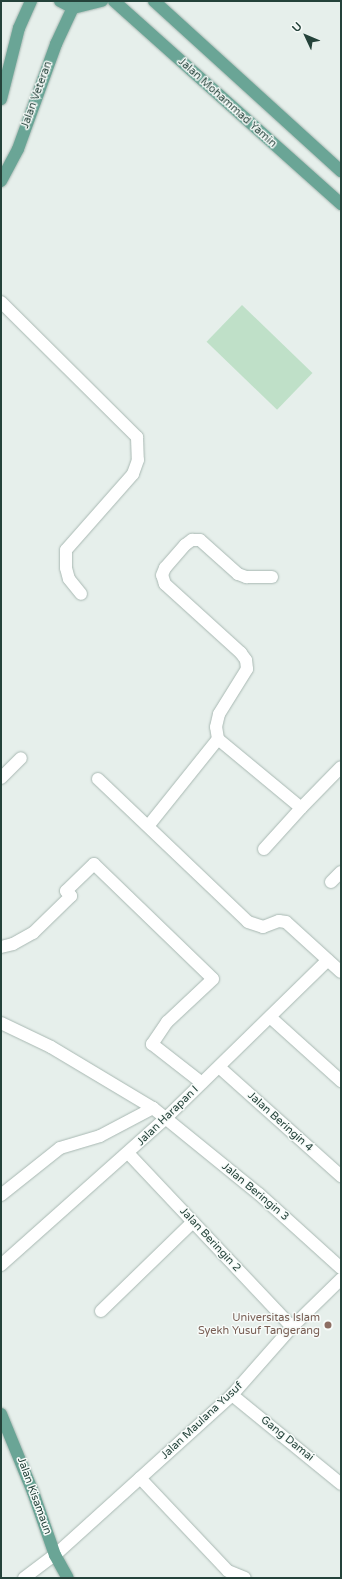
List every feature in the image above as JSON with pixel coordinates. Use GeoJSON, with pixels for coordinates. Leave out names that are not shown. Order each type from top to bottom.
{"type":"FeatureCollection","features":[{"type":"Feature","properties":{"kind":"main road"},"geometry":{"type":"LineString","coordinates":[[1,98],[19,28],[31,1]]}},
{"type":"Feature","properties":{"kind":"main road"},"geometry":{"type":"LineString","coordinates":[[60,1],[73,8],[102,1]]}},
{"type":"Feature","properties":{"kind":"main road","name":"Jalan Mohammad Yamin"},"geometry":{"type":"LineString","coordinates":[[114,1],[341,204]]}},
{"type":"Feature","properties":{"kind":"main road"},"geometry":{"type":"LineString","coordinates":[[154,1],[341,171]]}},
{"type":"Feature","properties":{"kind":"main road","name":"Jalan Veteran"},"geometry":{"type":"LineString","coordinates":[[1,181],[18,149],[56,44],[73,8]]}},
{"type":"Feature","properties":{"kind":"main road","name":"Jalan Kisamaun"},"geometry":{"type":"LineString","coordinates":[[1,1414],[34,1492],[55,1555],[68,1578]]}},
{"type":"Feature","properties":{"kind":"street"},"geometry":{"type":"LineString","coordinates":[[1,302],[137,437],[138,460],[133,474],[66,550],[66,568],[69,579],[81,594]]}},
{"type":"Feature","properties":{"kind":"street"},"geometry":{"type":"LineString","coordinates":[[272,576],[246,577],[238,574],[200,540],[192,540],[185,545],[164,568],[162,575],[165,584],[246,660],[247,669],[218,714],[216,727],[218,739],[301,808]]}},
{"type":"Feature","properties":{"kind":"street"},"geometry":{"type":"LineString","coordinates":[[149,825],[218,739]]}},
{"type":"Feature","properties":{"kind":"street"},"geometry":{"type":"LineString","coordinates":[[1,778],[21,758]]}},
{"type":"Feature","properties":{"kind":"street"},"geometry":{"type":"LineString","coordinates":[[264,849],[341,767]]}},
{"type":"Feature","properties":{"kind":"street"},"geometry":{"type":"LineString","coordinates":[[98,779],[149,825],[248,922],[263,927],[279,921],[286,922],[341,972]]}},
{"type":"Feature","properties":{"kind":"street"},"geometry":{"type":"LineString","coordinates":[[1,947],[13,944],[33,933],[71,896],[66,891],[94,864],[213,979],[167,1022],[152,1044],[202,1083]]}},
{"type":"Feature","properties":{"kind":"street"},"geometry":{"type":"LineString","coordinates":[[331,882],[341,872]]}},
{"type":"Feature","properties":{"kind":"street","name":"Jalan Harapan I"},"geometry":{"type":"LineString","coordinates":[[1,1266],[128,1154],[328,960]]}},
{"type":"Feature","properties":{"kind":"street"},"geometry":{"type":"LineString","coordinates":[[270,1016],[341,1081]]}},
{"type":"Feature","properties":{"kind":"street","name":"Jalan Beringin 3"},"geometry":{"type":"LineString","coordinates":[[1,1023],[51,1046],[153,1108],[259,1194],[341,1268]]}},
{"type":"Feature","properties":{"kind":"street","name":"Jalan Beringin 4"},"geometry":{"type":"LineString","coordinates":[[219,1067],[341,1176]]}},
{"type":"Feature","properties":{"kind":"street"},"geometry":{"type":"LineString","coordinates":[[1,1195],[60,1148],[100,1136],[153,1108]]}},
{"type":"Feature","properties":{"kind":"street","name":"Jalan Beringin 2"},"geometry":{"type":"LineString","coordinates":[[128,1154],[292,1327]]}},
{"type":"Feature","properties":{"kind":"street"},"geometry":{"type":"LineString","coordinates":[[102,1311],[193,1222]]}},
{"type":"Feature","properties":{"kind":"street","name":"Jalan Maulana Yusuf"},"geometry":{"type":"LineString","coordinates":[[24,1578],[55,1555],[232,1395],[292,1327],[341,1279]]}},
{"type":"Feature","properties":{"kind":"street","name":"Gang Damai"},"geometry":{"type":"LineString","coordinates":[[232,1395],[341,1484]]}},
{"type":"Feature","properties":{"kind":"street"},"geometry":{"type":"LineString","coordinates":[[140,1478],[228,1571],[245,1578]]}},
{"type":"Feature","properties":{"kind":"green space"},"geometry":{"type":"Polygon","coordinates":[[[242,305],[312,373],[277,410],[207,342],[242,305]]]}},
{"type":"Feature","properties":{"kind":"place","name":"Universitas Islam Syekh Yusuf Tangerang"},"geometry":{"type":"Point","coordinates":[328,1325]}}]}
